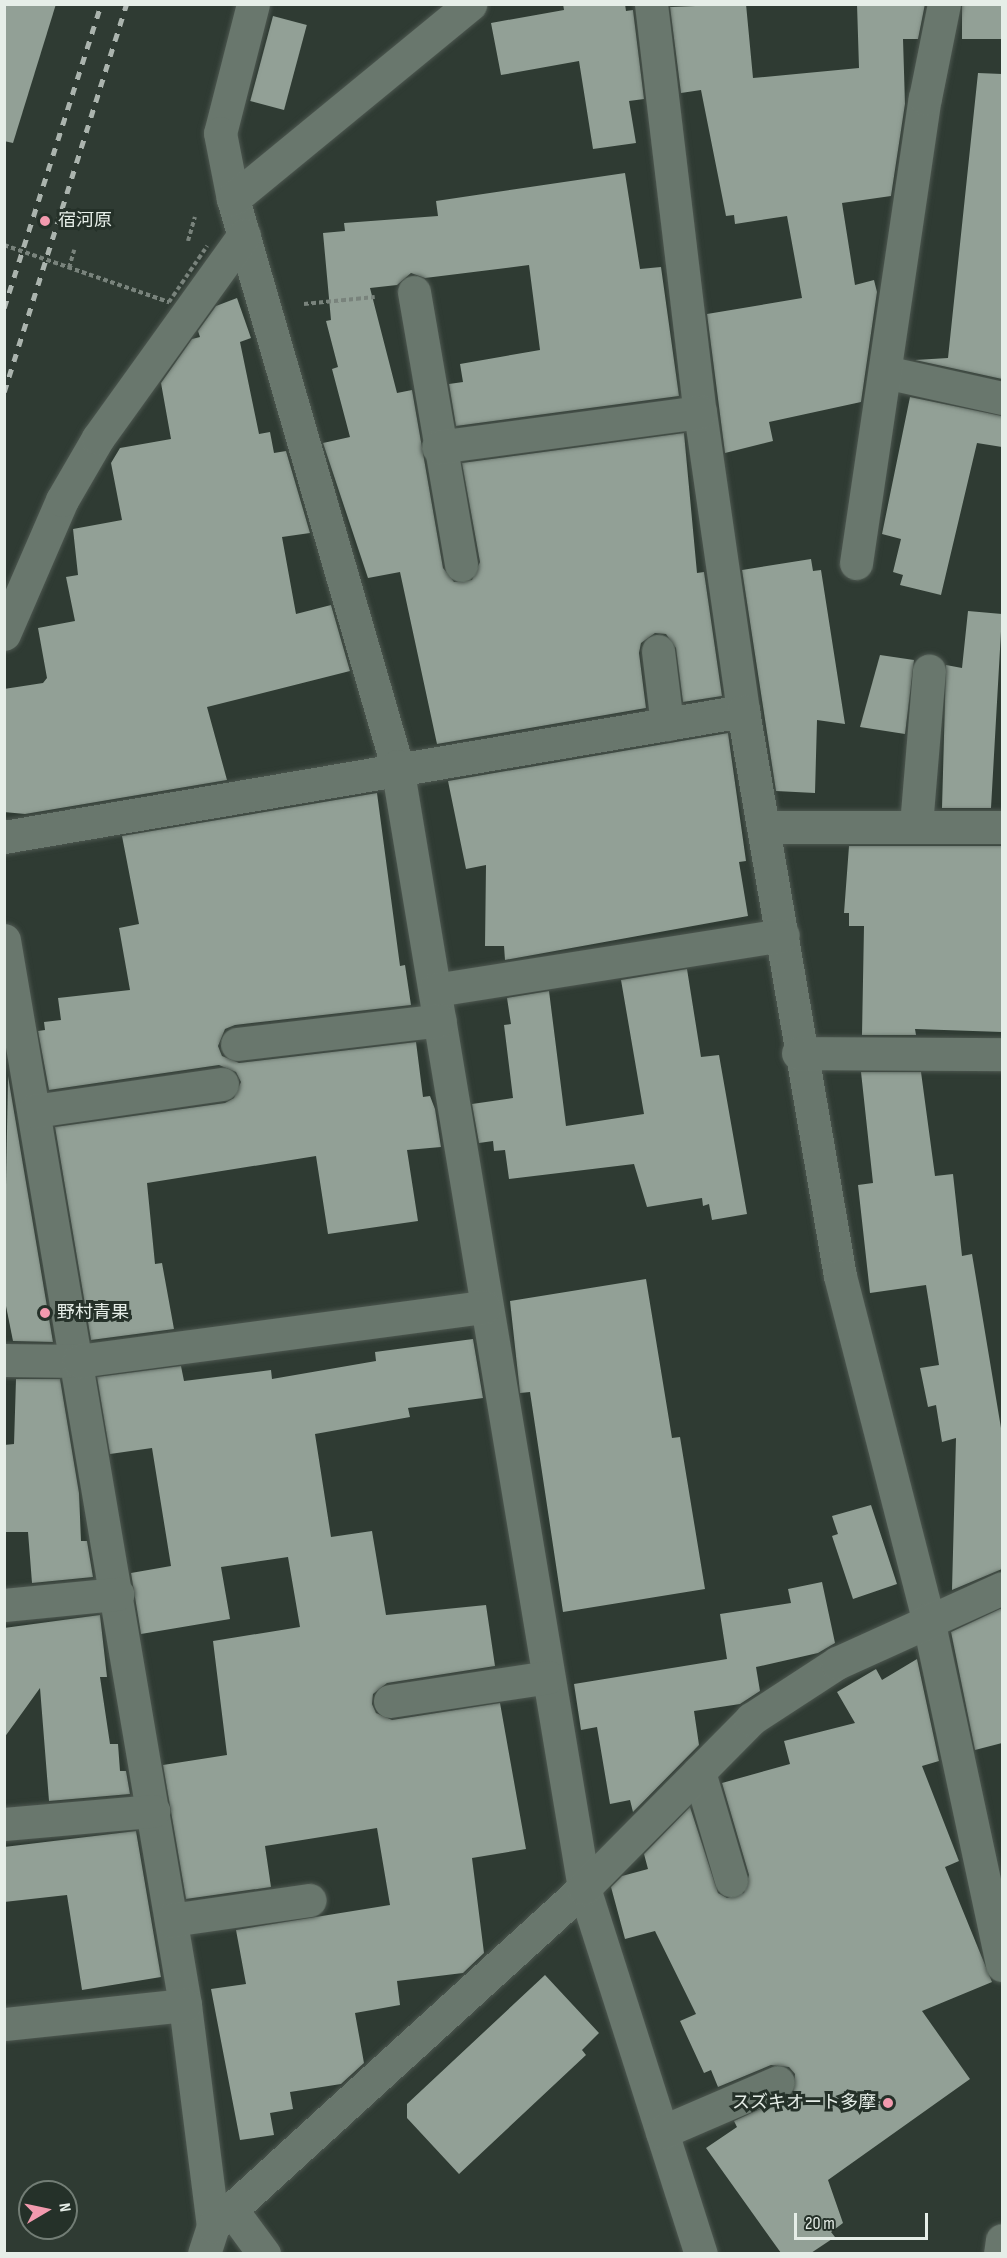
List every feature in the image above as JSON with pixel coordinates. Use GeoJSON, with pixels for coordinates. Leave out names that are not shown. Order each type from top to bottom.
{"type":"FeatureCollection","features":[{"type":"Feature","properties":{"kind":"street"},"geometry":{"type":"LineString","coordinates":[[253,4],[220,133],[233,199],[397,766],[484,1307],[584,1888],[701,2253]]}},
{"type":"Feature","properties":{"kind":"street"},"geometry":{"type":"LineString","coordinates":[[233,199],[470,4]]}},
{"type":"Feature","properties":{"kind":"street"},"geometry":{"type":"LineString","coordinates":[[651,4],[700,412],[743,711],[766,827],[783,935],[798,1053],[840,1276],[928,1618],[1002,1965]]}},
{"type":"Feature","properties":{"kind":"street"},"geometry":{"type":"LineString","coordinates":[[856,563],[945,4]]}},
{"type":"Feature","properties":{"kind":"street"},"geometry":{"type":"LineString","coordinates":[[4,634],[62,500],[98,438],[243,235]]}},
{"type":"Feature","properties":{"kind":"street"},"geometry":{"type":"LineString","coordinates":[[414,292],[438,447],[461,565]]}},
{"type":"Feature","properties":{"kind":"street"},"geometry":{"type":"LineString","coordinates":[[885,372],[1002,398]]}},
{"type":"Feature","properties":{"kind":"street"},"geometry":{"type":"LineString","coordinates":[[438,447],[700,412]]}},
{"type":"Feature","properties":{"kind":"street"},"geometry":{"type":"LineString","coordinates":[[658,651],[667,723]]}},
{"type":"Feature","properties":{"kind":"street"},"geometry":{"type":"LineString","coordinates":[[916,825],[929,671]]}},
{"type":"Feature","properties":{"kind":"street"},"geometry":{"type":"LineString","coordinates":[[4,837],[397,766],[743,711]]}},
{"type":"Feature","properties":{"kind":"street"},"geometry":{"type":"LineString","coordinates":[[766,827],[916,825],[1002,827]]}},
{"type":"Feature","properties":{"kind":"street"},"geometry":{"type":"LineString","coordinates":[[237,1044],[783,935]]}},
{"type":"Feature","properties":{"kind":"street"},"geometry":{"type":"LineString","coordinates":[[4,940],[80,1361],[171,1920],[216,2229]]}},
{"type":"Feature","properties":{"kind":"street"},"geometry":{"type":"LineString","coordinates":[[798,1053],[1002,1054]]}},
{"type":"Feature","properties":{"kind":"street"},"geometry":{"type":"LineString","coordinates":[[34,1111],[222,1084]]}},
{"type":"Feature","properties":{"kind":"street"},"geometry":{"type":"LineString","coordinates":[[4,1360],[80,1361],[484,1307]]}},
{"type":"Feature","properties":{"kind":"street"},"geometry":{"type":"LineString","coordinates":[[216,2229],[584,1888],[751,1719],[837,1663],[928,1618],[1002,1588]]}},
{"type":"Feature","properties":{"kind":"street"},"geometry":{"type":"LineString","coordinates":[[4,1605],[117,1594]]}},
{"type":"Feature","properties":{"kind":"street"},"geometry":{"type":"LineString","coordinates":[[390,1701],[548,1677]]}},
{"type":"Feature","properties":{"kind":"street"},"geometry":{"type":"LineString","coordinates":[[699,1772],[730,1880]]}},
{"type":"Feature","properties":{"kind":"street"},"geometry":{"type":"LineString","coordinates":[[4,1824],[153,1811]]}},
{"type":"Feature","properties":{"kind":"street"},"geometry":{"type":"LineString","coordinates":[[171,1920],[310,1900]]}},
{"type":"Feature","properties":{"kind":"street"},"geometry":{"type":"LineString","coordinates":[[4,2024],[184,2006]]}},
{"type":"Feature","properties":{"kind":"street"},"geometry":{"type":"LineString","coordinates":[[662,2132],[778,2082]]}},
{"type":"Feature","properties":{"kind":"street"},"geometry":{"type":"LineString","coordinates":[[216,2229],[264,2253]]}},
{"type":"Feature","properties":{"kind":"street"},"geometry":{"type":"LineString","coordinates":[[1000,2253],[1002,2240]]}},
{"type":"Feature","properties":{"kind":"path"},"geometry":{"type":"LineString","coordinates":[[4,245],[169,303],[207,246]]}},
{"type":"Feature","properties":{"kind":"path"},"geometry":{"type":"LineString","coordinates":[[69,268],[74,250]]}},
{"type":"Feature","properties":{"kind":"path"},"geometry":{"type":"LineString","coordinates":[[265,309],[414,292]]}},
{"type":"Feature","properties":{"kind":"building"},"geometry":{"type":"Polygon","coordinates":[[[4,4],[56,4],[13,143],[4,141],[4,4]]]}},
{"type":"Feature","properties":{"kind":"building"},"geometry":{"type":"Polygon","coordinates":[[[563,4],[625,4],[626,11],[633,10],[644,99],[629,101],[636,143],[593,149],[579,61],[501,75],[491,23],[564,10],[563,4]]]}},
{"type":"Feature","properties":{"kind":"building"},"geometry":{"type":"Polygon","coordinates":[[[746,4],[753,78],[859,68],[857,4],[925,4],[918,39],[903,39],[905,104],[891,196],[842,203],[855,285],[874,280],[877,292],[861,402],[769,422],[773,441],[725,453],[707,314],[802,298],[787,216],[735,224],[734,215],[726,216],[701,90],[681,93],[670,7],[746,4]]]}},
{"type":"Feature","properties":{"kind":"building"},"geometry":{"type":"Polygon","coordinates":[[[962,4],[1002,4],[1002,39],[962,39],[962,4]]]}},
{"type":"Feature","properties":{"kind":"building"},"geometry":{"type":"Polygon","coordinates":[[[273,16],[307,25],[284,110],[250,101],[273,16]]]}},
{"type":"Feature","properties":{"kind":"building"},"geometry":{"type":"Polygon","coordinates":[[[978,73],[1002,74],[1002,379],[915,360],[948,358],[978,73]]]}},
{"type":"Feature","properties":{"kind":"building"},"geometry":{"type":"Polygon","coordinates":[[[625,173],[640,269],[661,267],[679,396],[456,426],[449,384],[463,382],[460,364],[540,350],[529,265],[425,278],[411,273],[397,285],[370,288],[397,393],[412,390],[443,568],[454,582],[472,580],[480,562],[462,463],[684,433],[697,573],[704,572],[722,696],[683,702],[676,648],[666,634],[655,633],[641,643],[639,653],[646,708],[437,744],[400,572],[368,578],[323,443],[350,437],[332,369],[338,367],[326,321],[331,320],[323,233],[345,231],[344,223],[438,216],[436,201],[625,173]]]}},
{"type":"Feature","properties":{"kind":"building"},"geometry":{"type":"Polygon","coordinates":[[[237,298],[251,338],[240,342],[259,434],[270,432],[274,453],[286,451],[310,533],[282,537],[296,614],[331,605],[350,671],[207,707],[227,780],[25,814],[4,812],[4,689],[43,683],[47,678],[38,628],[75,621],[66,577],[78,575],[73,529],[122,520],[111,463],[120,448],[171,439],[161,383],[192,339],[200,337],[198,331],[216,306],[237,298]]]}},
{"type":"Feature","properties":{"kind":"building"},"geometry":{"type":"Polygon","coordinates":[[[910,397],[1002,416],[1002,447],[977,443],[941,595],[900,585],[903,575],[893,572],[901,539],[882,534],[910,397]]]}},
{"type":"Feature","properties":{"kind":"building"},"geometry":{"type":"Polygon","coordinates":[[[811,559],[813,571],[821,570],[845,724],[817,720],[815,793],[776,791],[742,570],[811,559]]]}},
{"type":"Feature","properties":{"kind":"building"},"geometry":{"type":"Polygon","coordinates":[[[968,611],[1002,614],[991,808],[942,808],[946,665],[962,668],[968,611]]]}},
{"type":"Feature","properties":{"kind":"building"},"geometry":{"type":"Polygon","coordinates":[[[880,655],[914,660],[905,734],[860,727],[880,655]]]}},
{"type":"Feature","properties":{"kind":"building"},"geometry":{"type":"Polygon","coordinates":[[[728,733],[746,861],[739,862],[748,916],[505,960],[504,946],[485,946],[486,865],[466,869],[448,781],[728,733]]]}},
{"type":"Feature","properties":{"kind":"building"},"geometry":{"type":"Polygon","coordinates":[[[377,793],[400,966],[405,965],[411,1005],[235,1025],[225,1029],[218,1046],[222,1056],[239,1063],[416,1042],[423,1097],[430,1096],[435,1109],[441,1147],[407,1150],[418,1221],[328,1234],[316,1156],[147,1183],[155,1264],[162,1263],[174,1329],[91,1340],[55,1127],[225,1103],[234,1098],[241,1082],[236,1072],[219,1065],[49,1090],[38,1031],[45,1030],[44,1022],[61,1020],[58,998],[130,990],[119,928],[139,924],[122,836],[377,793]]]}},
{"type":"Feature","properties":{"kind":"building"},"geometry":{"type":"Polygon","coordinates":[[[849,846],[1002,846],[1002,1032],[915,1029],[916,1035],[862,1035],[864,926],[849,926],[849,913],[844,913],[849,846]]]}},
{"type":"Feature","properties":{"kind":"building"},"geometry":{"type":"Polygon","coordinates":[[[687,969],[701,1057],[719,1055],[747,1214],[712,1220],[709,1204],[703,1206],[702,1198],[647,1207],[634,1164],[509,1179],[505,1150],[494,1151],[493,1141],[479,1143],[472,1104],[513,1098],[504,1025],[511,1024],[507,998],[549,991],[566,1126],[644,1114],[621,980],[687,969]]]}},
{"type":"Feature","properties":{"kind":"building"},"geometry":{"type":"Polygon","coordinates":[[[861,1072],[921,1072],[935,1176],[953,1174],[962,1256],[972,1254],[1002,1434],[1002,1569],[952,1590],[956,1438],[942,1442],[936,1405],[928,1407],[920,1368],[939,1365],[926,1285],[870,1293],[858,1185],[873,1183],[861,1072]]]}},
{"type":"Feature","properties":{"kind":"building"},"geometry":{"type":"Polygon","coordinates":[[[8,1076],[53,1342],[13,1341],[4,1296],[8,1076]]]}},
{"type":"Feature","properties":{"kind":"building"},"geometry":{"type":"Polygon","coordinates":[[[646,1279],[672,1438],[680,1437],[705,1589],[563,1612],[530,1392],[520,1393],[510,1301],[646,1279]]]}},
{"type":"Feature","properties":{"kind":"building"},"geometry":{"type":"Polygon","coordinates":[[[473,1339],[483,1398],[408,1408],[410,1417],[315,1434],[331,1537],[372,1531],[386,1615],[486,1605],[495,1666],[387,1683],[373,1694],[372,1704],[376,1713],[392,1720],[500,1703],[526,1849],[472,1858],[484,1953],[463,1973],[397,1981],[400,2005],[355,2013],[364,2063],[341,2084],[290,2092],[293,2109],[270,2113],[274,2135],[240,2140],[211,1989],[246,1984],[236,1930],[390,1905],[377,1828],[265,1846],[271,1887],[186,1899],[163,1765],[227,1755],[213,1641],[300,1627],[288,1557],[221,1567],[230,1619],[141,1634],[131,1573],[171,1566],[152,1448],[110,1454],[97,1377],[181,1366],[184,1381],[271,1370],[272,1379],[376,1361],[375,1352],[473,1339]]]}},
{"type":"Feature","properties":{"kind":"building"},"geometry":{"type":"Polygon","coordinates":[[[16,1379],[60,1379],[79,1493],[81,1541],[87,1541],[93,1577],[32,1583],[28,1532],[4,1532],[4,1445],[14,1444],[16,1379]]]}},
{"type":"Feature","properties":{"kind":"building"},"geometry":{"type":"Polygon","coordinates":[[[871,1505],[897,1584],[853,1599],[832,1536],[838,1534],[832,1516],[871,1505]]]}},
{"type":"Feature","properties":{"kind":"building"},"geometry":{"type":"Polygon","coordinates":[[[822,1582],[835,1643],[818,1653],[756,1667],[760,1691],[740,1704],[694,1711],[699,1745],[633,1812],[630,1800],[610,1804],[597,1727],[581,1730],[574,1684],[727,1659],[720,1614],[791,1603],[788,1589],[822,1582]]]}},
{"type":"Feature","properties":{"kind":"building"},"geometry":{"type":"Polygon","coordinates":[[[1002,1608],[1002,1743],[975,1750],[951,1632],[1002,1608]]]}},
{"type":"Feature","properties":{"kind":"building"},"geometry":{"type":"Polygon","coordinates":[[[100,1615],[107,1677],[100,1677],[110,1744],[118,1744],[120,1771],[126,1771],[130,1794],[49,1801],[40,1688],[4,1738],[4,1628],[100,1615]]]}},
{"type":"Feature","properties":{"kind":"building"},"geometry":{"type":"Polygon","coordinates":[[[917,1659],[939,1761],[922,1766],[959,1861],[945,1867],[992,1982],[922,2011],[970,2079],[828,2180],[843,2223],[831,2232],[835,2237],[811,2253],[781,2253],[706,2148],[737,2127],[734,2121],[793,2094],[795,2074],[789,2067],[771,2065],[718,2087],[711,2070],[704,2073],[680,2021],[696,2014],[655,1931],[625,1939],[611,1887],[622,1876],[648,1869],[644,1854],[690,1807],[718,1893],[727,1898],[744,1893],[749,1875],[722,1783],[790,1764],[784,1741],[855,1723],[837,1692],[876,1669],[882,1680],[917,1659]]]}},
{"type":"Feature","properties":{"kind":"building"},"geometry":{"type":"Polygon","coordinates":[[[136,1831],[161,1977],[82,1990],[67,1895],[4,1902],[4,1847],[136,1831]]]}},
{"type":"Feature","properties":{"kind":"building"},"geometry":{"type":"Polygon","coordinates":[[[545,1975],[599,2033],[582,2050],[586,2055],[459,2174],[407,2118],[407,2104],[545,1975]]]}},
{"type":"Feature","properties":{"kind":"railway"},"geometry":{"type":"LineString","coordinates":[[4,308],[101,4]]}},
{"type":"Feature","properties":{"kind":"railway"},"geometry":{"type":"LineString","coordinates":[[4,392],[126,4]]}},
{"type":"Feature","properties":{"kind":"place","name":"宿河原"},"geometry":{"type":"Point","coordinates":[45,221]}},
{"type":"Feature","properties":{"kind":"place","name":"野村青果"},"geometry":{"type":"Point","coordinates":[45,1313]}},
{"type":"Feature","properties":{"kind":"place","name":"スズキオート多摩"},"geometry":{"type":"Point","coordinates":[888,2103]}}]}
